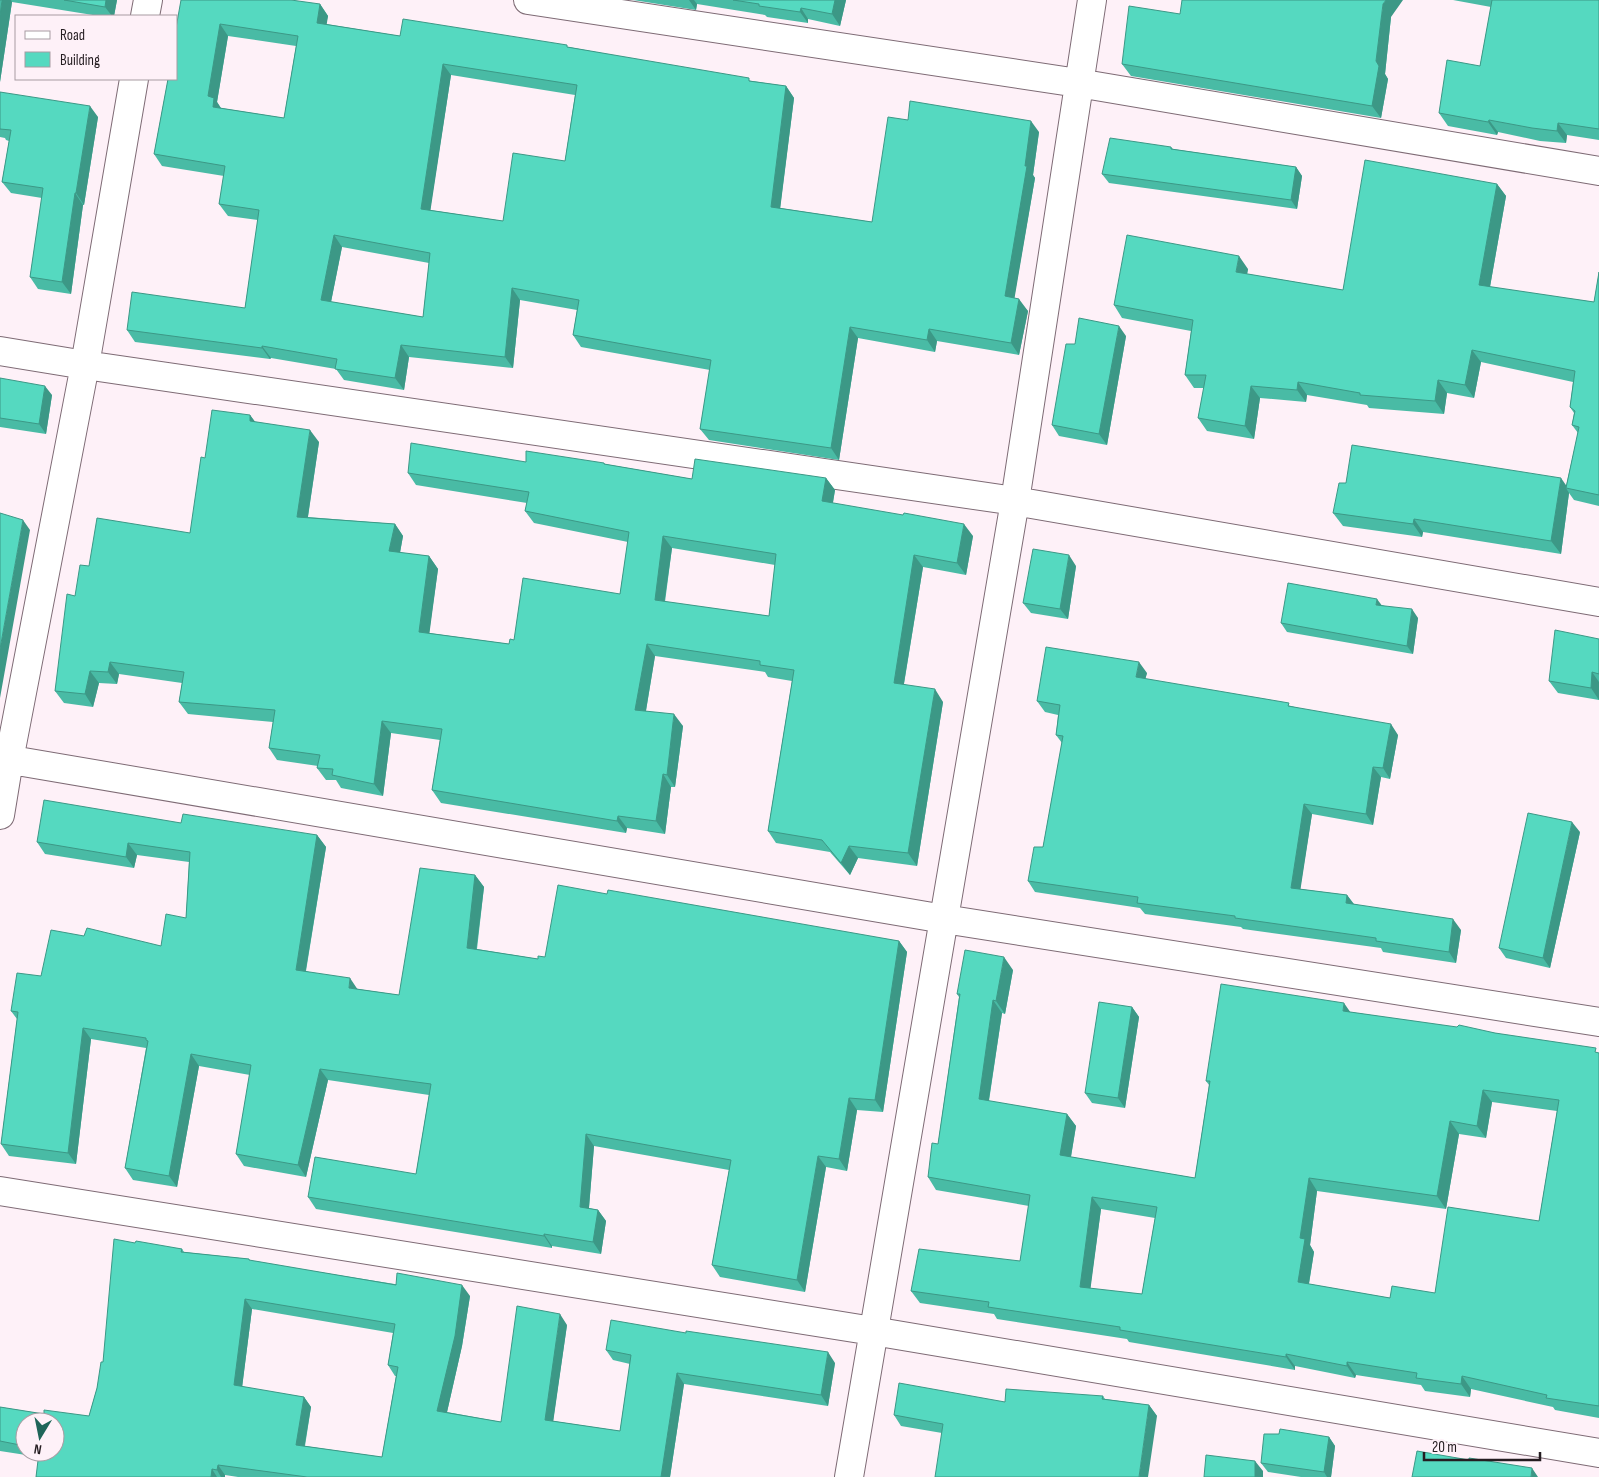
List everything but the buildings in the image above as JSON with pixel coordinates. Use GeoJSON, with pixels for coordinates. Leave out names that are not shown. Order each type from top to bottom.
{"type":"FeatureCollection","features":[{"type":"Feature","properties":{"kind":"street"},"geometry":{"type":"LineString","coordinates":[[145,15],[148,0]]}},
{"type":"Feature","properties":{"kind":"street"},"geometry":{"type":"LineString","coordinates":[[528,0],[1078,83],[1599,171]]}},
{"type":"Feature","properties":{"kind":"street"},"geometry":{"type":"LineString","coordinates":[[849,1477],[1015,501],[1092,0]]}},
{"type":"Feature","properties":{"kind":"street"},"geometry":{"type":"LineString","coordinates":[[0,815],[4,759],[85,365],[134,80]]}},
{"type":"Feature","properties":{"kind":"street"},"geometry":{"type":"LineString","coordinates":[[0,351],[1015,501],[1599,602]]}},
{"type":"Feature","properties":{"kind":"street"},"geometry":{"type":"LineString","coordinates":[[4,759],[944,919],[1599,1022]]}},
{"type":"Feature","properties":{"kind":"street"},"geometry":{"type":"LineString","coordinates":[[0,1191],[873,1330],[1599,1453]]}}]}
